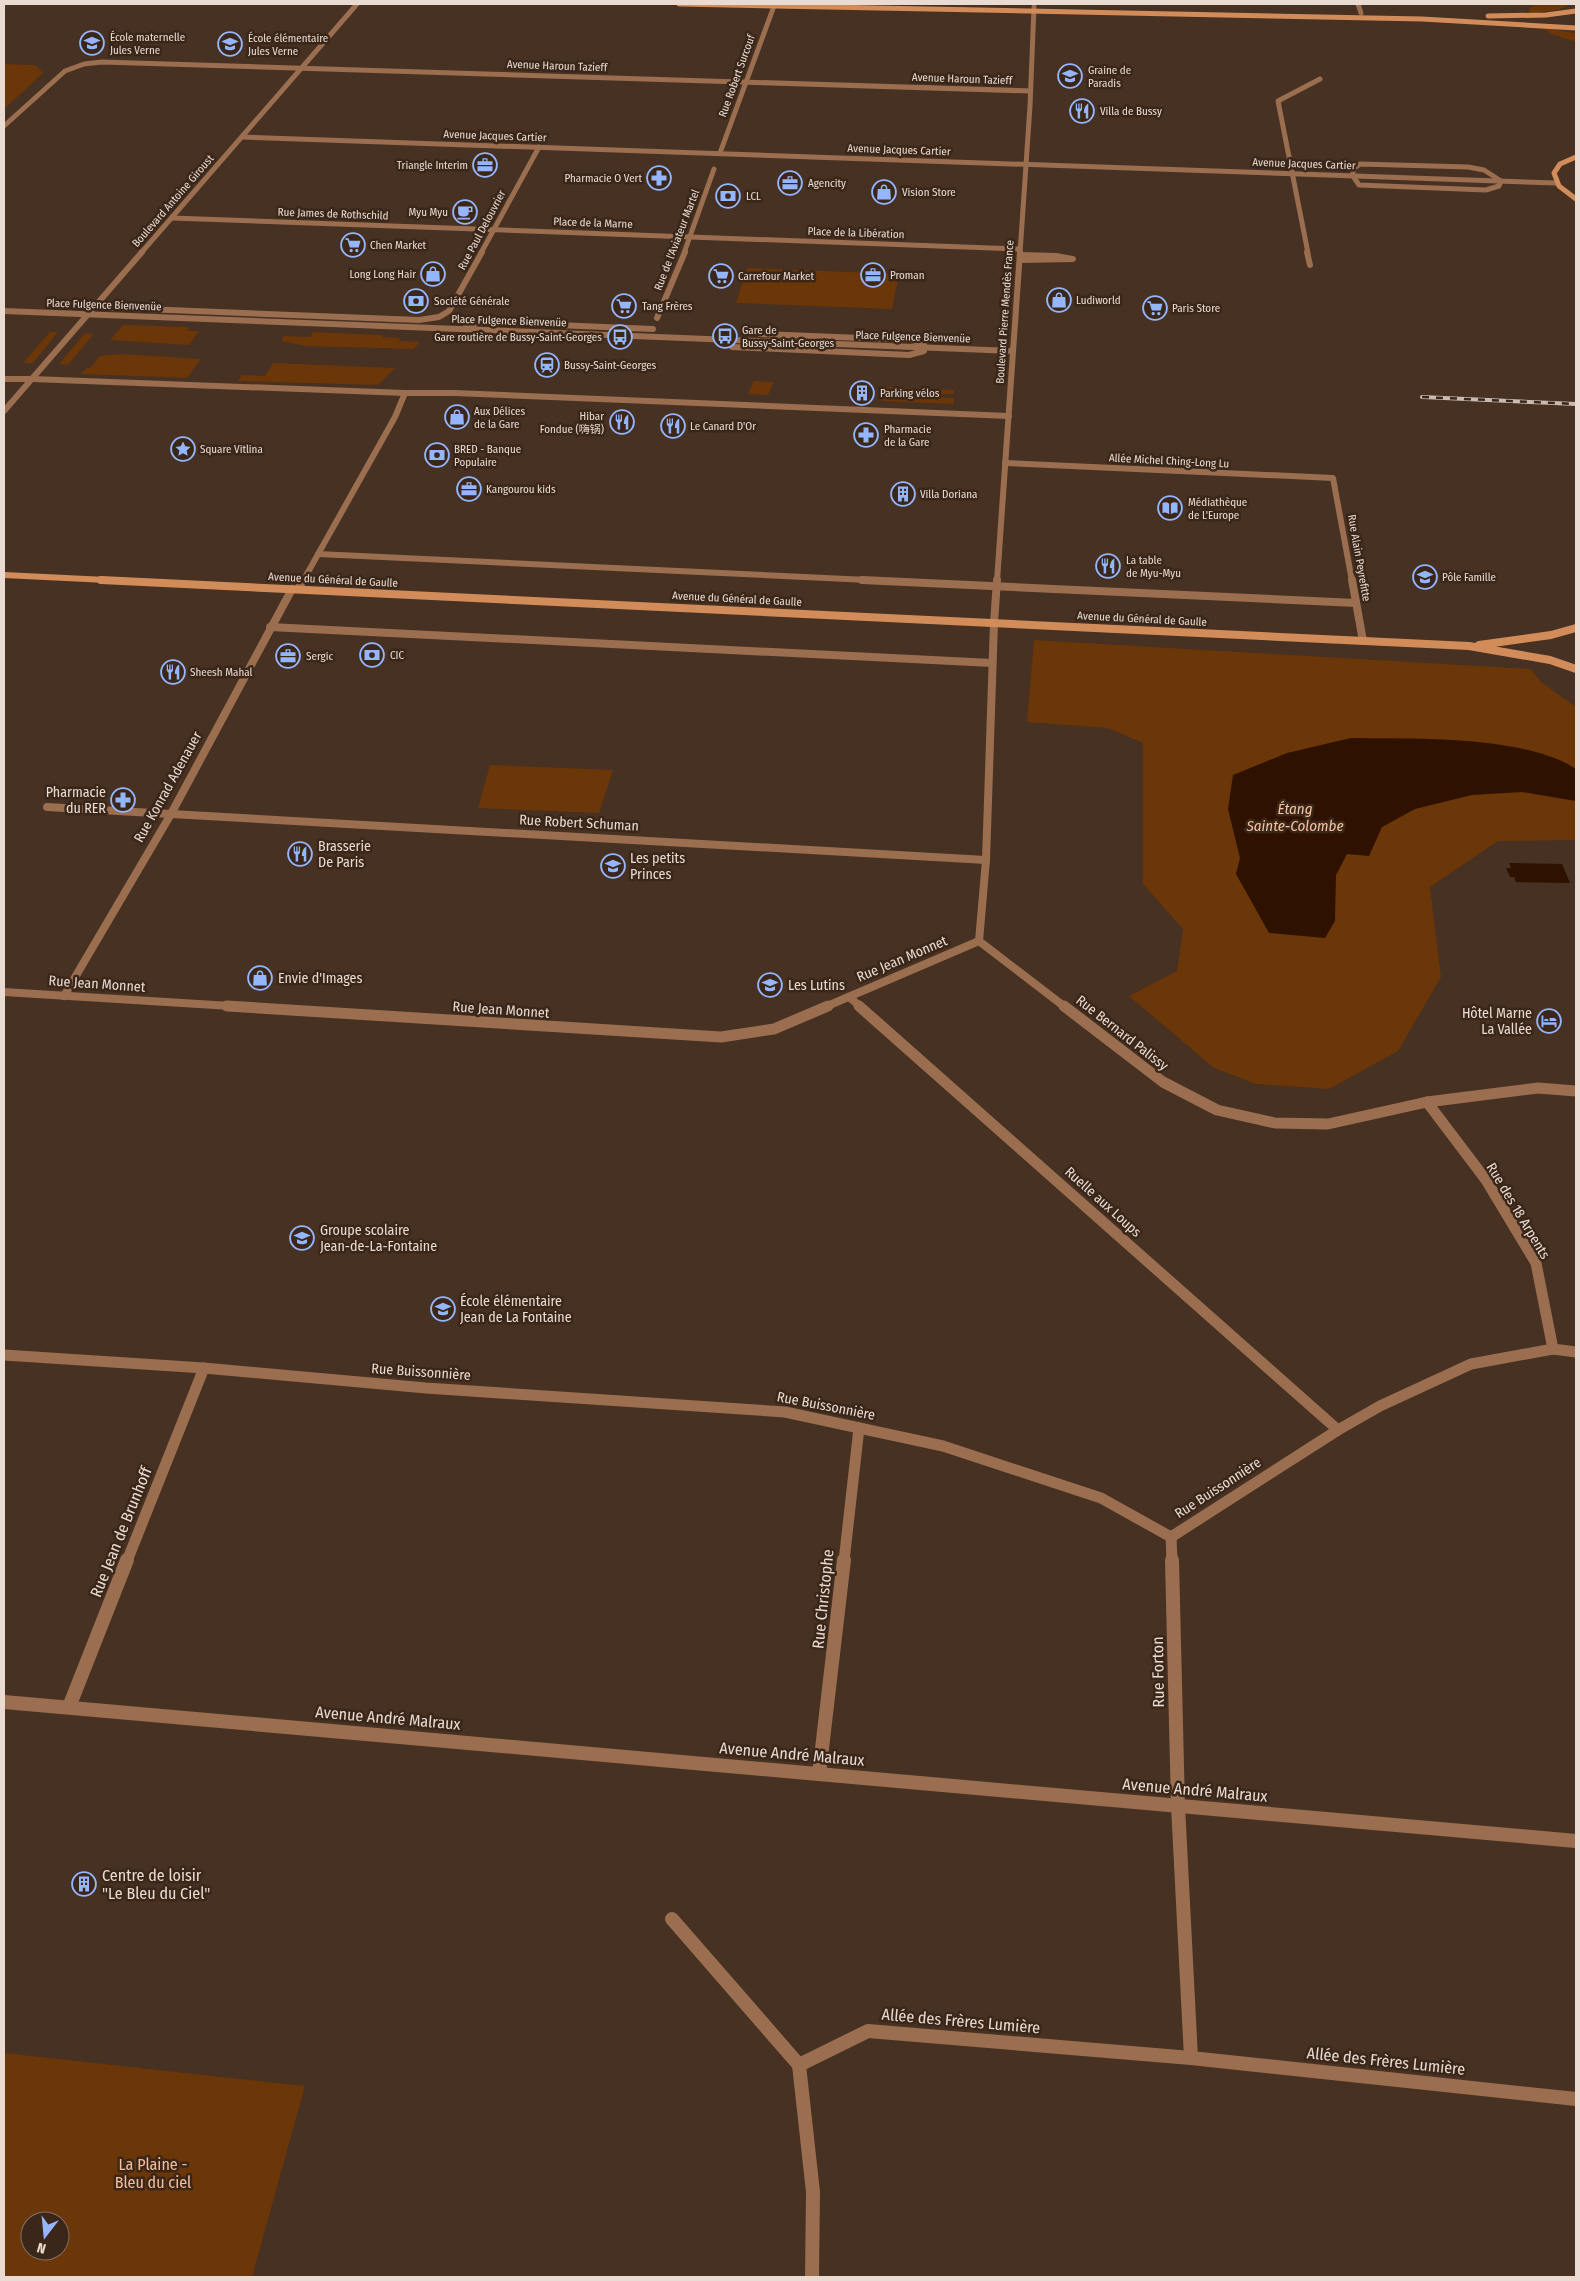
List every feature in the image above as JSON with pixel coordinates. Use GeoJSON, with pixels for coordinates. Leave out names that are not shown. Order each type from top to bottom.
{"type":"FeatureCollection","features":[{"type":"Feature","properties":{"kind":"main road"},"geometry":{"type":"LineString","coordinates":[[679,4],[1034,7],[1422,19],[1576,28]]}},
{"type":"Feature","properties":{"kind":"main road"},"geometry":{"type":"LineString","coordinates":[[870,4],[1527,16],[1575,11]]}},
{"type":"Feature","properties":{"kind":"main road"},"geometry":{"type":"LineString","coordinates":[[1573,20],[1572,16],[1575,11]]}},
{"type":"Feature","properties":{"kind":"main road"},"geometry":{"type":"LineString","coordinates":[[1576,157],[1560,164],[1554,173],[1556,183],[1566,193],[1576,199]]}},
{"type":"Feature","properties":{"kind":"main road","name":"Avenue du Général de Gaulle"},"geometry":{"type":"LineString","coordinates":[[4,575],[1470,646],[1550,660],[1576,669]]}},
{"type":"Feature","properties":{"kind":"main road","name":"Avenue du Général de Gaulle"},"geometry":{"type":"LineString","coordinates":[[1470,646],[1552,635],[1576,628]]}},
{"type":"Feature","properties":{"kind":"street","name":"Boulevard Antoine Giroust"},"geometry":{"type":"LineString","coordinates":[[4,411],[357,4]]}},
{"type":"Feature","properties":{"kind":"street"},"geometry":{"type":"LineString","coordinates":[[1358,4],[1361,14]]}},
{"type":"Feature","properties":{"kind":"street","name":"Rue Robert Surcouf"},"geometry":{"type":"LineString","coordinates":[[720,153],[774,6]]}},
{"type":"Feature","properties":{"kind":"street","name":"Boulevard Pierre Mendès France"},"geometry":{"type":"LineString","coordinates":[[994,623],[1026,164],[1034,7]]}},
{"type":"Feature","properties":{"kind":"street","name":"Avenue Haroun Tazieff"},"geometry":{"type":"LineString","coordinates":[[4,126],[65,71],[84,64],[102,62],[1030,91]]}},
{"type":"Feature","properties":{"kind":"street"},"geometry":{"type":"LineString","coordinates":[[1310,265],[1278,102],[1320,79]]}},
{"type":"Feature","properties":{"kind":"street","name":"Avenue Jacques Cartier"},"geometry":{"type":"LineString","coordinates":[[242,137],[1556,183]]}},
{"type":"Feature","properties":{"kind":"street","name":"Rue Paul Delouvrier"},"geometry":{"type":"LineString","coordinates":[[439,317],[449,310],[538,147]]}},
{"type":"Feature","properties":{"kind":"street"},"geometry":{"type":"LineString","coordinates":[[1360,164],[1468,167],[1484,170],[1501,181],[1499,186],[1486,190],[1359,185],[1353,176],[1353,169],[1360,164]]}},
{"type":"Feature","properties":{"kind":"street","name":"Rue de l'Aviateur Martel"},"geometry":{"type":"LineString","coordinates":[[658,318],[691,237],[714,169]]}},
{"type":"Feature","properties":{"kind":"street","name":"Rue James de Rothschild"},"geometry":{"type":"LineString","coordinates":[[172,218],[494,230]]}},
{"type":"Feature","properties":{"kind":"street","name":"Place de la Marne"},"geometry":{"type":"LineString","coordinates":[[494,230],[691,237]]}},
{"type":"Feature","properties":{"kind":"street","name":"Place de la Libération"},"geometry":{"type":"LineString","coordinates":[[691,237],[1020,255]]}},
{"type":"Feature","properties":{"kind":"street"},"geometry":{"type":"LineString","coordinates":[[1020,255],[1074,259],[1020,255]]}},
{"type":"Feature","properties":{"kind":"street","name":"Place Fulgence Bienvenüe"},"geometry":{"type":"LineString","coordinates":[[95,307],[419,320],[439,317]]}},
{"type":"Feature","properties":{"kind":"street","name":"Place Fulgence Bienvenüe"},"geometry":{"type":"LineString","coordinates":[[4,311],[641,336],[665,344],[900,354],[916,354],[937,348],[1013,352]]}},
{"type":"Feature","properties":{"kind":"street"},"geometry":{"type":"LineString","coordinates":[[458,329],[482,322],[911,340],[937,348]]}},
{"type":"Feature","properties":{"kind":"street"},"geometry":{"type":"LineString","coordinates":[[4,379],[32,378],[405,393],[465,393],[1009,416]]}},
{"type":"Feature","properties":{"kind":"street","name":"Rue Konrad Adenauer"},"geometry":{"type":"LineString","coordinates":[[64,996],[171,814],[270,627],[318,554],[395,417],[405,393]]}},
{"type":"Feature","properties":{"kind":"street","name":"Allée Michel Ching-Long Lu"},"geometry":{"type":"LineString","coordinates":[[1005,463],[1333,478]]}},
{"type":"Feature","properties":{"kind":"street","name":"Rue Alain Peyrefitte"},"geometry":{"type":"LineString","coordinates":[[1333,478],[1363,641]]}},
{"type":"Feature","properties":{"kind":"street","name":"Avenue du Général de Gaulle"},"geometry":{"type":"LineString","coordinates":[[318,554],[1356,603]]}},
{"type":"Feature","properties":{"kind":"street"},"geometry":{"type":"LineString","coordinates":[[979,941],[986,860],[994,623]]}},
{"type":"Feature","properties":{"kind":"street"},"geometry":{"type":"LineString","coordinates":[[270,627],[992,663]]}},
{"type":"Feature","properties":{"kind":"street","name":"Rue Robert Schuman"},"geometry":{"type":"LineString","coordinates":[[47,807],[986,860]]}},
{"type":"Feature","properties":{"kind":"street","name":"Rue Jean Monnet"},"geometry":{"type":"LineString","coordinates":[[4,992],[721,1037],[774,1029],[979,941]]}},
{"type":"Feature","properties":{"kind":"street","name":"Rue Bernard Palissy"},"geometry":{"type":"LineString","coordinates":[[979,941],[1163,1082],[1218,1110],[1276,1123],[1328,1124],[1427,1102],[1538,1088],[1576,1091]]}},
{"type":"Feature","properties":{"kind":"street","name":"Ruelle aux Loups"},"geometry":{"type":"LineString","coordinates":[[849,997],[1338,1430]]}},
{"type":"Feature","properties":{"kind":"street","name":"Rue des 18 Arpents"},"geometry":{"type":"LineString","coordinates":[[1427,1102],[1486,1180],[1536,1263],[1553,1349]]}},
{"type":"Feature","properties":{"kind":"street","name":"Rue Buissonnière"},"geometry":{"type":"LineString","coordinates":[[4,1355],[204,1368],[426,1388],[785,1412],[942,1446],[1101,1498],[1171,1537],[1338,1430],[1380,1406],[1471,1364],[1553,1349],[1576,1352]]}},
{"type":"Feature","properties":{"kind":"street","name":"Rue Jean de Brunhoff"},"geometry":{"type":"LineString","coordinates":[[69,1707],[204,1368]]}},
{"type":"Feature","properties":{"kind":"street","name":"Rue Christophe"},"geometry":{"type":"LineString","coordinates":[[819,1774],[859,1428]]}},
{"type":"Feature","properties":{"kind":"street","name":"Rue Forton"},"geometry":{"type":"LineString","coordinates":[[1171,1537],[1178,1806]]}},
{"type":"Feature","properties":{"kind":"street","name":"Avenue André Malraux"},"geometry":{"type":"LineString","coordinates":[[4,1702],[1576,1841]]}},
{"type":"Feature","properties":{"kind":"street"},"geometry":{"type":"LineString","coordinates":[[1178,1806],[1191,2058]]}},
{"type":"Feature","properties":{"kind":"street"},"geometry":{"type":"LineString","coordinates":[[672,1919],[799,2065],[813,2192],[812,2277]]}},
{"type":"Feature","properties":{"kind":"street","name":"Allée des Frères Lumière"},"geometry":{"type":"LineString","coordinates":[[799,2065],[868,2031],[1191,2058],[1576,2099]]}},
{"type":"Feature","properties":{"kind":"green space"},"geometry":{"type":"Polygon","coordinates":[[[1536,4],[1571,4],[1557,10],[1528,14],[1530,8],[1536,4]]]}},
{"type":"Feature","properties":{"kind":"green space"},"geometry":{"type":"Polygon","coordinates":[[[1543,28],[1576,33],[1576,42],[1551,34],[1543,28]]]}},
{"type":"Feature","properties":{"kind":"green space"},"geometry":{"type":"Polygon","coordinates":[[[4,64],[35,65],[43,73],[4,109],[4,64]]]}},
{"type":"Feature","properties":{"kind":"green space"},"geometry":{"type":"Polygon","coordinates":[[[747,268],[899,274],[892,309],[736,303],[747,268]]]}},
{"type":"Feature","properties":{"kind":"green space"},"geometry":{"type":"Polygon","coordinates":[[[123,325],[189,327],[187,331],[199,331],[189,345],[110,340],[123,325]]]}},
{"type":"Feature","properties":{"kind":"green space"},"geometry":{"type":"Polygon","coordinates":[[[50,332],[58,332],[33,363],[23,363],[50,332]]]}},
{"type":"Feature","properties":{"kind":"green space"},"geometry":{"type":"Polygon","coordinates":[[[313,332],[382,335],[382,337],[400,338],[399,341],[420,342],[413,349],[306,346],[281,341],[284,336],[310,337],[313,332]]]}},
{"type":"Feature","properties":{"kind":"green space"},"geometry":{"type":"Polygon","coordinates":[[[85,333],[94,334],[68,365],[59,364],[85,333]]]}},
{"type":"Feature","properties":{"kind":"green space"},"geometry":{"type":"Polygon","coordinates":[[[122,354],[201,359],[187,378],[81,374],[87,368],[90,368],[100,356],[122,354]]]}},
{"type":"Feature","properties":{"kind":"green space"},"geometry":{"type":"Polygon","coordinates":[[[273,363],[395,368],[378,385],[238,381],[242,375],[265,376],[273,363]]]}},
{"type":"Feature","properties":{"kind":"green space"},"geometry":{"type":"Polygon","coordinates":[[[754,381],[774,382],[768,395],[748,394],[754,381]]]}},
{"type":"Feature","properties":{"kind":"green space"},"geometry":{"type":"Polygon","coordinates":[[[885,387],[954,390],[954,394],[937,394],[936,397],[954,398],[954,404],[882,401],[883,395],[896,396],[897,392],[884,391],[885,387]]]}},
{"type":"Feature","properties":{"kind":"green space"},"geometry":{"type":"Polygon","coordinates":[[[1034,640],[1531,669],[1541,682],[1576,707],[1576,840],[1498,841],[1430,887],[1441,977],[1398,1051],[1329,1089],[1256,1084],[1214,1068],[1129,996],[1177,971],[1183,929],[1143,884],[1143,743],[1108,728],[1027,722],[1034,640]]]}},
{"type":"Feature","properties":{"kind":"green space"},"geometry":{"type":"Polygon","coordinates":[[[490,765],[613,770],[599,813],[478,808],[490,765]]]}},
{"type":"Feature","properties":{"kind":"green space","name":"La Plaine - Bleu du ciel"},"geometry":{"type":"Polygon","coordinates":[[[4,2053],[305,2086],[252,2277],[4,2277],[4,2053]]]}},
{"type":"Feature","properties":{"kind":"water","name":"Étang Sainte-Colombe"},"geometry":{"type":"Polygon","coordinates":[[[1351,738],[1468,741],[1528,750],[1554,758],[1576,769],[1576,801],[1522,792],[1472,795],[1415,809],[1382,827],[1369,856],[1347,854],[1336,875],[1335,921],[1325,938],[1269,933],[1236,874],[1240,858],[1228,809],[1233,775],[1287,753],[1351,738]]]}},
{"type":"Feature","properties":{"kind":"water"},"geometry":{"type":"Polygon","coordinates":[[[1509,863],[1562,864],[1570,883],[1516,882],[1514,877],[1510,877],[1506,868],[1511,868],[1509,863]]]}},
{"type":"Feature","properties":{"kind":"railway"},"geometry":{"type":"LineString","coordinates":[[1422,397],[1576,404]]}},
{"type":"Feature","properties":{"kind":"place","name":"École maternelle Jules Verne"},"geometry":{"type":"Point","coordinates":[92,43]}},
{"type":"Feature","properties":{"kind":"place","name":"École élémentaire Jules Verne"},"geometry":{"type":"Point","coordinates":[230,44]}},
{"type":"Feature","properties":{"kind":"place","name":"Graine de Paradis"},"geometry":{"type":"Point","coordinates":[1070,76]}},
{"type":"Feature","properties":{"kind":"place","name":"Villa de Bussy"},"geometry":{"type":"Point","coordinates":[1082,111]}},
{"type":"Feature","properties":{"kind":"place","name":"Triangle Interim"},"geometry":{"type":"Point","coordinates":[485,165]}},
{"type":"Feature","properties":{"kind":"place","name":"Pharmacie O Vert"},"geometry":{"type":"Point","coordinates":[659,178]}},
{"type":"Feature","properties":{"kind":"place","name":"Agencity"},"geometry":{"type":"Point","coordinates":[790,183]}},
{"type":"Feature","properties":{"kind":"place","name":"Vision Store"},"geometry":{"type":"Point","coordinates":[884,192]}},
{"type":"Feature","properties":{"kind":"place","name":"LCL"},"geometry":{"type":"Point","coordinates":[728,196]}},
{"type":"Feature","properties":{"kind":"place","name":"Myu Myu"},"geometry":{"type":"Point","coordinates":[465,212]}},
{"type":"Feature","properties":{"kind":"place","name":"Chen Market"},"geometry":{"type":"Point","coordinates":[353,245]}},
{"type":"Feature","properties":{"kind":"place","name":"Long Long Hair"},"geometry":{"type":"Point","coordinates":[433,274]}},
{"type":"Feature","properties":{"kind":"place","name":"Proman"},"geometry":{"type":"Point","coordinates":[873,275]}},
{"type":"Feature","properties":{"kind":"place","name":"Carrefour Market"},"geometry":{"type":"Point","coordinates":[721,276]}},
{"type":"Feature","properties":{"kind":"place","name":"Ludiworld"},"geometry":{"type":"Point","coordinates":[1059,300]}},
{"type":"Feature","properties":{"kind":"place","name":"Société Générale"},"geometry":{"type":"Point","coordinates":[416,301]}},
{"type":"Feature","properties":{"kind":"place","name":"Tang Frères"},"geometry":{"type":"Point","coordinates":[624,306]}},
{"type":"Feature","properties":{"kind":"place","name":"Paris Store"},"geometry":{"type":"Point","coordinates":[1155,308]}},
{"type":"Feature","properties":{"kind":"place","name":"Gare de Bussy-Saint-Georges"},"geometry":{"type":"Point","coordinates":[725,336]}},
{"type":"Feature","properties":{"kind":"place","name":"Gare routière de Bussy-Saint-Georges"},"geometry":{"type":"Point","coordinates":[620,337]}},
{"type":"Feature","properties":{"kind":"place","name":"Bussy-Saint-Georges"},"geometry":{"type":"Point","coordinates":[547,365]}},
{"type":"Feature","properties":{"kind":"place","name":"Parking vélos"},"geometry":{"type":"Point","coordinates":[862,393]}},
{"type":"Feature","properties":{"kind":"place","name":"Aux Délices de la Gare"},"geometry":{"type":"Point","coordinates":[457,417]}},
{"type":"Feature","properties":{"kind":"place","name":"Hibar Fondue (嗨锅)"},"geometry":{"type":"Point","coordinates":[622,422]}},
{"type":"Feature","properties":{"kind":"place","name":"Le Canard D'Or"},"geometry":{"type":"Point","coordinates":[673,426]}},
{"type":"Feature","properties":{"kind":"place","name":"Pharmacie de la Gare"},"geometry":{"type":"Point","coordinates":[866,435]}},
{"type":"Feature","properties":{"kind":"place","name":"Square Vitlina"},"geometry":{"type":"Point","coordinates":[183,449]}},
{"type":"Feature","properties":{"kind":"place","name":"BRED - Banque Populaire"},"geometry":{"type":"Point","coordinates":[437,455]}},
{"type":"Feature","properties":{"kind":"place","name":"Kangourou kids"},"geometry":{"type":"Point","coordinates":[469,489]}},
{"type":"Feature","properties":{"kind":"place","name":"Villa Doriana"},"geometry":{"type":"Point","coordinates":[903,494]}},
{"type":"Feature","properties":{"kind":"place","name":"Médiathèque de L'Europe"},"geometry":{"type":"Point","coordinates":[1170,508]}},
{"type":"Feature","properties":{"kind":"place","name":"La table de Myu-Myu"},"geometry":{"type":"Point","coordinates":[1108,566]}},
{"type":"Feature","properties":{"kind":"place","name":"Pôle Famille"},"geometry":{"type":"Point","coordinates":[1425,577]}},
{"type":"Feature","properties":{"kind":"place","name":"CIC"},"geometry":{"type":"Point","coordinates":[372,655]}},
{"type":"Feature","properties":{"kind":"place","name":"Sergic"},"geometry":{"type":"Point","coordinates":[288,656]}},
{"type":"Feature","properties":{"kind":"place","name":"Sheesh Mahal"},"geometry":{"type":"Point","coordinates":[173,672]}},
{"type":"Feature","properties":{"kind":"place","name":"Pharmacie du RER"},"geometry":{"type":"Point","coordinates":[123,800]}},
{"type":"Feature","properties":{"kind":"place","name":"Brasserie De Paris"},"geometry":{"type":"Point","coordinates":[300,854]}},
{"type":"Feature","properties":{"kind":"place","name":"Les petits Princes"},"geometry":{"type":"Point","coordinates":[613,866]}},
{"type":"Feature","properties":{"kind":"place","name":"Envie d'Images"},"geometry":{"type":"Point","coordinates":[260,978]}},
{"type":"Feature","properties":{"kind":"place","name":"Les Lutins"},"geometry":{"type":"Point","coordinates":[770,985]}},
{"type":"Feature","properties":{"kind":"place","name":"Hôtel Marne La Vallée"},"geometry":{"type":"Point","coordinates":[1549,1021]}},
{"type":"Feature","properties":{"kind":"place","name":"Groupe scolaire Jean-de-La-Fontaine"},"geometry":{"type":"Point","coordinates":[302,1238]}},
{"type":"Feature","properties":{"kind":"place","name":"École élémentaire Jean de La Fontaine"},"geometry":{"type":"Point","coordinates":[443,1309]}},
{"type":"Feature","properties":{"kind":"place","name":"Centre de loisir \"Le Bleu du Ciel\""},"geometry":{"type":"Point","coordinates":[84,1884]}}]}
